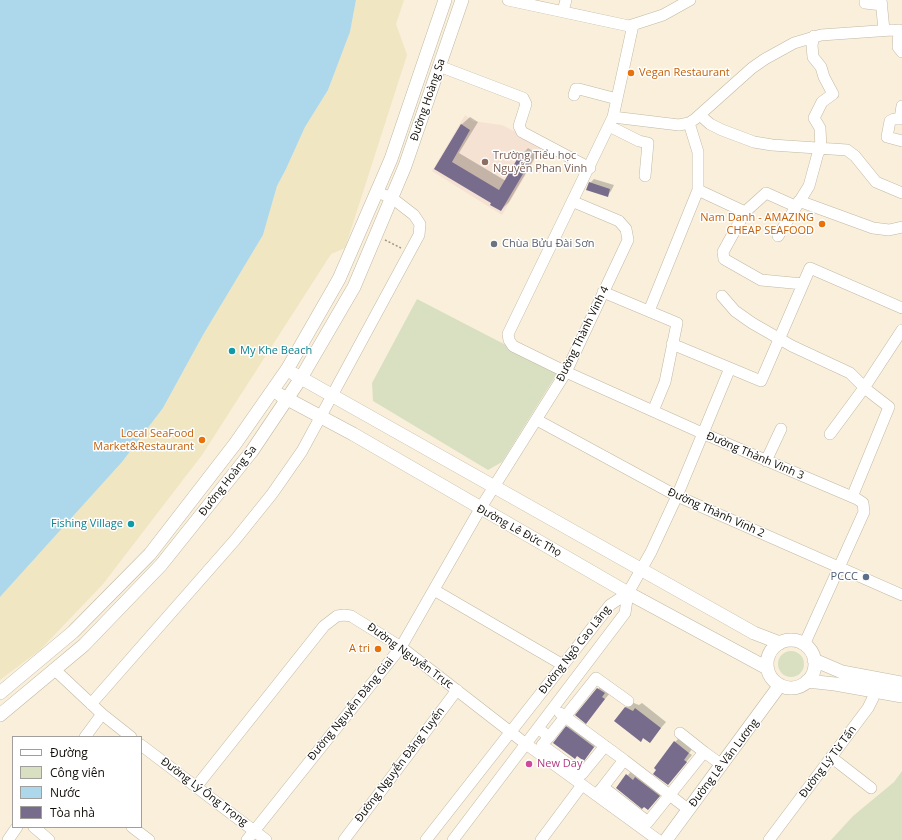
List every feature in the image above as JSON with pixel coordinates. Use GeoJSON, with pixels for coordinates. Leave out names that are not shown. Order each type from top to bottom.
{"type":"FeatureCollection","features":[{"type":"Feature","properties":{"kind":"main road","name":"Đường Hoàng Sa"},"geometry":{"type":"LineString","coordinates":[[0,693],[73,632],[150,554],[235,444],[286,370],[339,279],[377,192],[391,159],[446,0]]}},
{"type":"Feature","properties":{"kind":"main road","name":"Đường Hoàng Sa"},"geometry":{"type":"LineString","coordinates":[[0,714],[84,645],[161,565],[252,451],[288,399],[354,287],[405,166],[462,0]]}},
{"type":"Feature","properties":{"kind":"main road"},"geometry":{"type":"LineString","coordinates":[[286,370],[494,485],[754,633],[780,643],[792,641],[804,645],[812,654],[814,660],[814,668],[807,682]]}},
{"type":"Feature","properties":{"kind":"main road","name":"Đường Lê Đức Thọ"},"geometry":{"type":"LineString","coordinates":[[272,391],[321,417],[628,593],[767,668]]}},
{"type":"Feature","properties":{"kind":"main road"},"geometry":{"type":"LineString","coordinates":[[780,643],[770,654],[767,668],[772,680],[789,688],[796,688],[807,682],[875,685],[902,683]]}},
{"type":"Feature","properties":{"kind":"main road"},"geometry":{"type":"LineString","coordinates":[[42,658],[54,669]]}},
{"type":"Feature","properties":{"kind":"main road"},"geometry":{"type":"LineString","coordinates":[[814,660],[902,696]]}},
{"type":"Feature","properties":{"kind":"main road","name":"Đường Lê Văn Lương"},"geometry":{"type":"LineString","coordinates":[[666,840],[780,685]]}},
{"type":"Feature","properties":{"kind":"street"},"geometry":{"type":"LineString","coordinates":[[508,0],[625,26],[633,25],[663,15],[673,4],[690,0]]}},
{"type":"Feature","properties":{"kind":"street"},"geometry":{"type":"LineString","coordinates":[[563,11],[566,0]]}},
{"type":"Feature","properties":{"kind":"street"},"geometry":{"type":"LineString","coordinates":[[865,0],[865,3],[881,2],[884,30]]}},
{"type":"Feature","properties":{"kind":"street"},"geometry":{"type":"LineString","coordinates":[[574,202],[611,122],[633,25]]}},
{"type":"Feature","properties":{"kind":"street"},"geometry":{"type":"LineString","coordinates":[[611,122],[679,125],[689,123],[765,59],[794,43],[814,36],[884,30],[900,31],[898,46],[902,52]]}},
{"type":"Feature","properties":{"kind":"street"},"geometry":{"type":"LineString","coordinates":[[778,236],[797,203],[809,186],[818,152],[821,149],[820,128],[814,118],[822,102],[833,94],[824,77],[821,67],[813,57],[812,45],[814,36]]}},
{"type":"Feature","properties":{"kind":"street"},"geometry":{"type":"LineString","coordinates":[[439,66],[523,98],[526,104],[519,126],[522,132],[590,168]]}},
{"type":"Feature","properties":{"kind":"street"},"geometry":{"type":"LineString","coordinates":[[574,95],[575,90],[579,89],[617,99]]}},
{"type":"Feature","properties":{"kind":"street"},"geometry":{"type":"LineString","coordinates":[[902,106],[900,119],[890,121],[887,137],[902,141]]}},
{"type":"Feature","properties":{"kind":"street"},"geometry":{"type":"LineString","coordinates":[[700,115],[710,124],[754,142],[821,149],[843,149],[850,152],[876,182],[902,193]]}},
{"type":"Feature","properties":{"kind":"street"},"geometry":{"type":"LineString","coordinates":[[611,122],[639,141],[648,142],[645,176]]}},
{"type":"Feature","properties":{"kind":"street"},"geometry":{"type":"LineString","coordinates":[[649,311],[698,190],[698,152],[689,123]]}},
{"type":"Feature","properties":{"kind":"street"},"geometry":{"type":"LineString","coordinates":[[698,190],[745,212]]}},
{"type":"Feature","properties":{"kind":"street"},"geometry":{"type":"LineString","coordinates":[[92,704],[255,516],[298,457],[321,417],[419,236],[420,224],[414,215],[392,198],[377,192]]}},
{"type":"Feature","properties":{"kind":"street"},"geometry":{"type":"LineString","coordinates":[[803,284],[761,280],[724,260],[722,252],[745,212],[766,193],[873,228],[889,230],[902,227]]}},
{"type":"Feature","properties":{"kind":"street","name":"Đường Thành Vinh 4"},"geometry":{"type":"LineString","coordinates":[[480,509],[566,372],[624,248],[628,234],[624,225],[574,202]]}},
{"type":"Feature","properties":{"kind":"street","name":"Đường Thành Vinh 3"},"geometry":{"type":"LineString","coordinates":[[574,202],[508,334],[509,340],[513,346],[566,372],[863,503],[864,512],[841,567],[804,645]]}},
{"type":"Feature","properties":{"kind":"street"},"geometry":{"type":"LineString","coordinates":[[672,344],[761,381],[810,268],[902,308]]}},
{"type":"Feature","properties":{"kind":"street"},"geometry":{"type":"LineString","coordinates":[[603,292],[676,323],[665,382],[653,411]]}},
{"type":"Feature","properties":{"kind":"street"},"geometry":{"type":"LineString","coordinates":[[722,296],[738,314],[780,339],[850,373],[864,388],[889,407],[852,497]]}},
{"type":"Feature","properties":{"kind":"street"},"geometry":{"type":"LineString","coordinates":[[830,434],[901,335]]}},
{"type":"Feature","properties":{"kind":"street"},"geometry":{"type":"LineString","coordinates":[[628,593],[643,569],[677,496],[730,368]]}},
{"type":"Feature","properties":{"kind":"street","name":"Đường Thành Vinh 2"},"geometry":{"type":"LineString","coordinates":[[536,420],[677,496],[902,594]]}},
{"type":"Feature","properties":{"kind":"street"},"geometry":{"type":"LineString","coordinates":[[766,460],[781,429]]}},
{"type":"Feature","properties":{"kind":"street","name":"Đường Nguyễn Đăng Giai"},"geometry":{"type":"LineString","coordinates":[[247,840],[400,647],[480,509]]}},
{"type":"Feature","properties":{"kind":"street"},"geometry":{"type":"LineString","coordinates":[[434,590],[563,665]]}},
{"type":"Feature","properties":{"kind":"street","name":"Đường Ngô Cao Lãng"},"geometry":{"type":"LineString","coordinates":[[426,840],[610,605],[628,593]]}},
{"type":"Feature","properties":{"kind":"street","name":"Đường Ngô Cao Lãng"},"geometry":{"type":"LineString","coordinates":[[453,840],[625,613],[628,593]]}},
{"type":"Feature","properties":{"kind":"street","name":"Đường Nguyễn Trực"},"geometry":{"type":"LineString","coordinates":[[196,787],[330,620],[337,616],[351,616],[400,647],[526,744],[567,769],[582,785],[600,791],[658,840]]}},
{"type":"Feature","properties":{"kind":"street"},"geometry":{"type":"LineString","coordinates":[[54,669],[102,714],[130,736]]}},
{"type":"Feature","properties":{"kind":"street"},"geometry":{"type":"LineString","coordinates":[[605,746],[582,774],[567,769],[542,745],[596,678],[628,701]]}},
{"type":"Feature","properties":{"kind":"street","name":"Đường Lý Từ Tấn"},"geometry":{"type":"LineString","coordinates":[[769,840],[868,708],[875,685]]}},
{"type":"Feature","properties":{"kind":"street","name":"Đường Nguyễn Đăng Tuyến"},"geometry":{"type":"LineString","coordinates":[[344,840],[457,690]]}},
{"type":"Feature","properties":{"kind":"street"},"geometry":{"type":"LineString","coordinates":[[566,692],[578,701]]}},
{"type":"Feature","properties":{"kind":"street"},"geometry":{"type":"LineString","coordinates":[[554,708],[689,810]]}},
{"type":"Feature","properties":{"kind":"street"},"geometry":{"type":"LineString","coordinates":[[86,736],[102,714]]}},
{"type":"Feature","properties":{"kind":"street"},"geometry":{"type":"LineString","coordinates":[[538,728],[549,736]]}},
{"type":"Feature","properties":{"kind":"street"},"geometry":{"type":"LineString","coordinates":[[680,733],[722,765]]}},
{"type":"Feature","properties":{"kind":"street","name":"Đường Lý Ông Trọng"},"geometry":{"type":"LineString","coordinates":[[142,746],[266,840]]}},
{"type":"Feature","properties":{"kind":"street"},"geometry":{"type":"LineString","coordinates":[[624,760],[600,791],[648,822],[704,752]]}},
{"type":"Feature","properties":{"kind":"street"},"geometry":{"type":"LineString","coordinates":[[831,757],[871,788]]}},
{"type":"Feature","properties":{"kind":"street"},"geometry":{"type":"LineString","coordinates":[[541,840],[582,785]]}},
{"type":"Feature","properties":{"kind":"street"},"geometry":{"type":"LineString","coordinates":[[8,840],[16,828]]}},
{"type":"Feature","properties":{"kind":"street"},"geometry":{"type":"LineString","coordinates":[[35,828],[49,840]]}},
{"type":"Feature","properties":{"kind":"street"},"geometry":{"type":"LineString","coordinates":[[133,828],[149,840]]}},
{"type":"Feature","properties":{"kind":"path"},"geometry":{"type":"LineString","coordinates":[[376,236],[411,252]]}},
{"type":"Feature","properties":{"kind":"shaded area","name":"Trường Tiểu học Nguyễn Phan Vinh"},"geometry":{"type":"Polygon","coordinates":[[[465,115],[473,121],[502,125],[543,146],[502,215],[432,171],[465,115]]]}},
{"type":"Feature","properties":{"kind":"green space"},"geometry":{"type":"Polygon","coordinates":[[[417,299],[558,372],[502,462],[488,470],[373,401],[372,383],[417,299]]]}},
{"type":"Feature","properties":{"kind":"green space"},"geometry":{"type":"Polygon","coordinates":[[[791,651],[800,655],[804,664],[800,673],[791,677],[782,673],[778,664],[782,655],[791,651]]]}},
{"type":"Feature","properties":{"kind":"green space"},"geometry":{"type":"Polygon","coordinates":[[[902,771],[902,840],[831,840],[853,816],[894,782],[902,771]]]}},
{"type":"Feature","properties":{"kind":"sand","name":"My Khe Beach"},"geometry":{"type":"Polygon","coordinates":[[[356,0],[404,0],[396,24],[407,55],[345,248],[331,254],[202,455],[103,584],[40,650],[0,680],[0,597],[122,462],[163,408],[203,335],[263,235],[277,186],[305,127],[328,90],[350,32],[356,0]]]}},
{"type":"Feature","properties":{"kind":"water"},"geometry":{"type":"Polygon","coordinates":[[[0,0],[356,0],[350,32],[328,90],[305,127],[277,186],[263,235],[203,335],[163,408],[122,462],[0,597],[0,0]]]}},
{"type":"Feature","properties":{"kind":"building"},"geometry":{"type":"Polygon","coordinates":[[[461,124],[470,130],[452,162],[499,190],[519,156],[530,162],[501,211],[490,205],[491,203],[434,169],[461,124]]]}},
{"type":"Feature","properties":{"kind":"building"},"geometry":{"type":"Polygon","coordinates":[[[589,182],[610,189],[608,197],[586,190],[589,182]]]}},
{"type":"Feature","properties":{"kind":"building"},"geometry":{"type":"Polygon","coordinates":[[[597,688],[605,693],[602,697],[605,699],[586,724],[575,715],[597,688]]]}},
{"type":"Feature","properties":{"kind":"building"},"geometry":{"type":"Polygon","coordinates":[[[625,707],[633,711],[635,708],[661,728],[650,743],[643,738],[641,742],[614,721],[625,707]]]}},
{"type":"Feature","properties":{"kind":"building"},"geometry":{"type":"Polygon","coordinates":[[[566,726],[594,747],[584,761],[577,756],[575,759],[553,743],[566,726]]]}},
{"type":"Feature","properties":{"kind":"building"},"geometry":{"type":"Polygon","coordinates":[[[674,741],[689,753],[684,760],[687,762],[668,785],[653,774],[656,770],[654,768],[674,741]]]}},
{"type":"Feature","properties":{"kind":"building"},"geometry":{"type":"Polygon","coordinates":[[[626,774],[633,780],[635,777],[660,796],[648,810],[644,807],[642,809],[616,788],[626,774]]]}},
{"type":"Feature","properties":{"kind":"place","name":"Vegan Restaurant"},"geometry":{"type":"Point","coordinates":[631,73]}},
{"type":"Feature","properties":{"kind":"place","name":"Trường Tiểu học Nguyễn Phan Vinh"},"geometry":{"type":"Point","coordinates":[485,162]}},
{"type":"Feature","properties":{"kind":"place","name":"Nam Danh - AMAZING CHEAP SEAFOOD"},"geometry":{"type":"Point","coordinates":[822,224]}},
{"type":"Feature","properties":{"kind":"place","name":"Chùa Bửu Đài Sơn"},"geometry":{"type":"Point","coordinates":[494,244]}},
{"type":"Feature","properties":{"kind":"place","name":"My Khe Beach"},"geometry":{"type":"Point","coordinates":[232,351]}},
{"type":"Feature","properties":{"kind":"place","name":"Local SeaFood Market&Restaurant"},"geometry":{"type":"Point","coordinates":[202,440]}},
{"type":"Feature","properties":{"kind":"place","name":"Fishing Village"},"geometry":{"type":"Point","coordinates":[131,524]}},
{"type":"Feature","properties":{"kind":"place","name":"PCCC"},"geometry":{"type":"Point","coordinates":[866,577]}},
{"type":"Feature","properties":{"kind":"place","name":"A tri"},"geometry":{"type":"Point","coordinates":[378,649]}},
{"type":"Feature","properties":{"kind":"place","name":"New Day"},"geometry":{"type":"Point","coordinates":[529,764]}}]}
